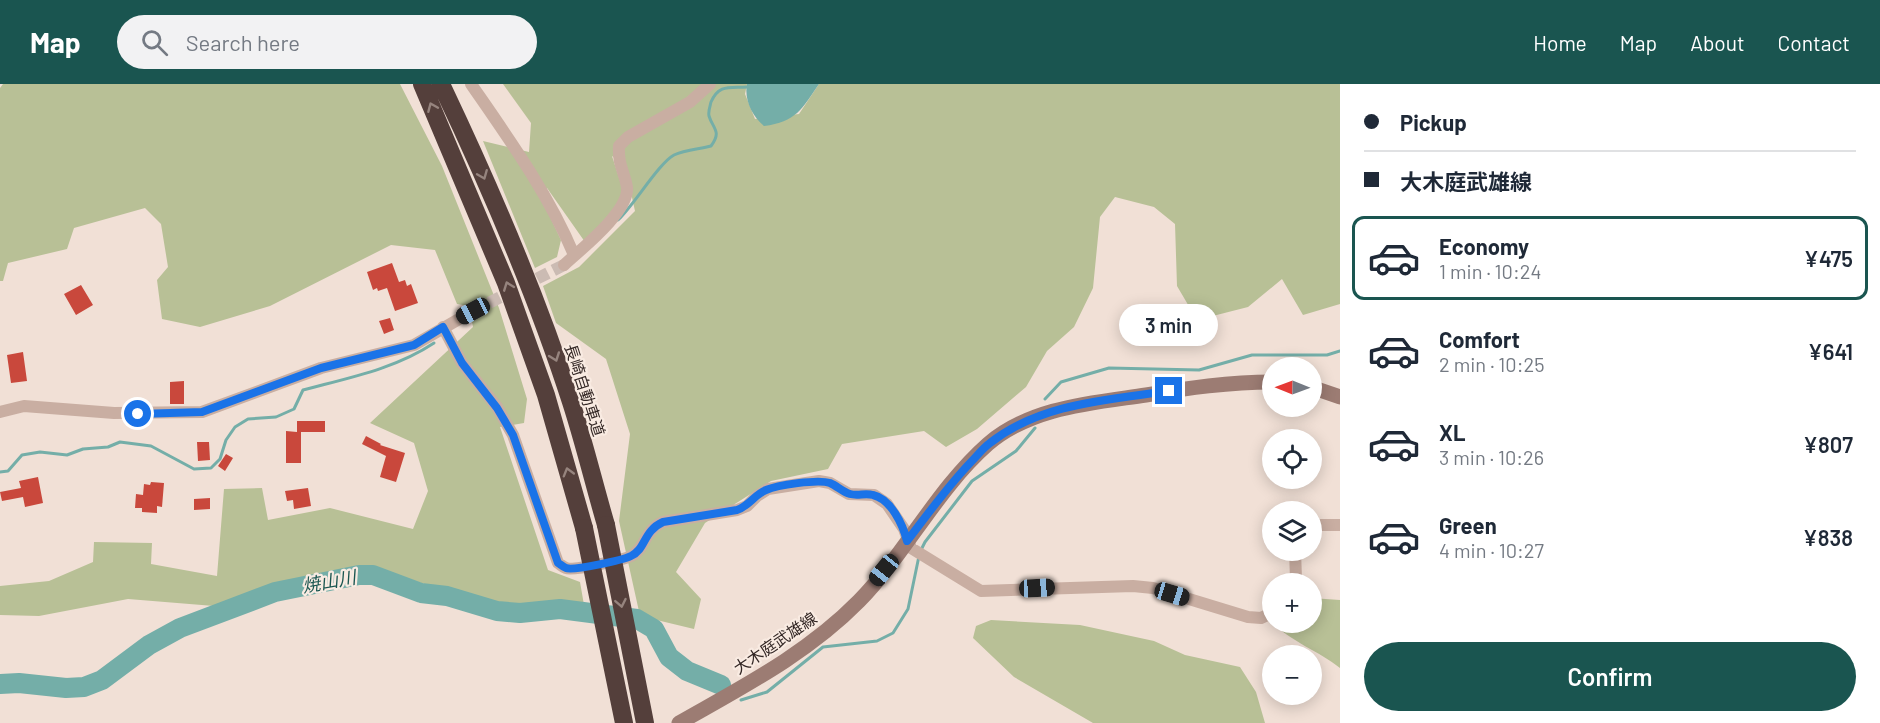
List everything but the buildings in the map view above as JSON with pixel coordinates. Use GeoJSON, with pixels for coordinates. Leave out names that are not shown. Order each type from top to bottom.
{"type":"FeatureCollection","features":[{"type":"Feature","properties":{"kind":"highway"},"geometry":{"type":"LineString","coordinates":[[422,84],[507,283],[546,395],[584,528],[624,723]]}},
{"type":"Feature","properties":{"kind":"highway","name":"長崎自動車道"},"geometry":{"type":"LineString","coordinates":[[441,84],[476,158],[527,282],[571,402],[606,525],[645,723]]}},
{"type":"Feature","properties":{"kind":"main road","name":"大木庭武雄線"},"geometry":{"type":"LineString","coordinates":[[679,723],[770,670],[812,642],[860,600],[916,550],[944,492],[989,443],[1020,424],[1049,411],[1083,404],[1212,385],[1262,382]]}},
{"type":"Feature","properties":{"kind":"main road"},"geometry":{"type":"LineString","coordinates":[[1322,391],[1340,397]]}},
{"type":"Feature","properties":{"kind":"street"},"geometry":{"type":"LineString","coordinates":[[471,84],[528,166],[562,227],[574,255]]}},
{"type":"Feature","properties":{"kind":"street"},"geometry":{"type":"LineString","coordinates":[[564,265],[585,247],[623,206],[627,189],[618,161],[619,146],[628,137],[690,102],[710,84]]}},
{"type":"Feature","properties":{"kind":"street"},"geometry":{"type":"LineString","coordinates":[[0,412],[24,406],[114,413],[202,412],[321,368],[414,345],[473,311]]}},
{"type":"Feature","properties":{"kind":"street"},"geometry":{"type":"LineString","coordinates":[[443,327],[462,363],[497,408],[513,435],[558,563],[566,568],[579,568],[631,556],[639,549],[653,526],[663,522],[737,510],[747,507],[757,495],[768,489],[819,481],[830,483],[849,494],[874,495],[887,504],[916,550],[981,591],[1133,586],[1153,588],[1248,617],[1262,618]]}},
{"type":"Feature","properties":{"kind":"street"},"geometry":{"type":"LineString","coordinates":[[1322,525],[1340,525]]}},
{"type":"Feature","properties":{"kind":"green space"},"geometry":{"type":"Polygon","coordinates":[[[3,84],[400,84],[442,166],[499,308],[527,399],[524,423],[500,427],[548,570],[580,582],[584,605],[513,609],[372,569],[258,590],[214,606],[128,599],[39,616],[0,615],[0,586],[49,581],[93,562],[94,542],[152,543],[151,564],[217,576],[224,489],[262,488],[268,520],[330,508],[413,529],[428,491],[414,443],[370,423],[473,327],[469,306],[457,304],[435,250],[391,245],[270,306],[200,327],[162,319],[157,280],[168,267],[161,224],[145,208],[74,228],[67,249],[8,263],[3,281],[0,281],[0,88],[3,84]]]}},
{"type":"Feature","properties":{"kind":"green space"},"geometry":{"type":"Polygon","coordinates":[[[503,84],[747,84],[745,94],[755,119],[799,114],[819,84],[1340,84],[1340,304],[1303,315],[1282,279],[1248,307],[1197,320],[1177,286],[1175,224],[1154,207],[1115,197],[1100,217],[1093,288],[1074,327],[1047,351],[1026,387],[977,429],[946,447],[924,431],[842,444],[828,469],[771,481],[705,523],[676,572],[701,599],[694,629],[640,616],[619,521],[630,434],[606,359],[556,323],[543,286],[579,267],[635,211],[625,166],[612,156],[623,190],[619,204],[585,242],[547,188],[538,191],[561,240],[557,257],[535,268],[483,141],[529,152],[531,123],[503,84]]]}},
{"type":"Feature","properties":{"kind":"green space"},"geometry":{"type":"Polygon","coordinates":[[[1322,599],[1340,600],[1340,668],[1322,655],[1322,645],[1305,645],[1285,633],[1322,633],[1322,599]]]}},
{"type":"Feature","properties":{"kind":"green space"},"geometry":{"type":"Polygon","coordinates":[[[991,620],[1080,625],[1154,641],[1185,655],[1240,667],[1256,692],[1265,723],[1093,723],[1014,677],[973,638],[976,626],[991,620]]]}},
{"type":"Feature","properties":{"kind":"water"},"geometry":{"type":"Polygon","coordinates":[[[747,84],[819,84],[808,101],[791,118],[764,126],[750,107],[747,84]]]}},
{"type":"Feature","properties":{"kind":"waterway"},"geometry":{"type":"LineString","coordinates":[[618,220],[668,159],[678,153],[711,146],[716,137],[716,130],[709,111],[717,92],[725,88],[747,87]]}},
{"type":"Feature","properties":{"kind":"waterway"},"geometry":{"type":"LineString","coordinates":[[0,472],[8,471],[22,455],[40,452],[67,455],[83,449],[108,447],[120,442],[151,446],[194,469],[211,468],[220,459],[226,440],[235,427],[248,419],[276,417],[294,409],[303,390],[387,366],[434,343]]}},
{"type":"Feature","properties":{"kind":"waterway"},"geometry":{"type":"LineString","coordinates":[[1045,399],[1061,382],[1109,368],[1199,370],[1252,355],[1327,355],[1340,351]]}},
{"type":"Feature","properties":{"kind":"waterway"},"geometry":{"type":"LineString","coordinates":[[921,550],[972,481],[1016,451],[1035,428]]}},
{"type":"Feature","properties":{"kind":"waterway"},"geometry":{"type":"LineString","coordinates":[[741,700],[767,692],[823,647],[877,641],[893,633],[908,609],[919,556]]}},
{"type":"Feature","properties":{"kind":"waterway","name":"焼山川"},"geometry":{"type":"LineString","coordinates":[[0,684],[84,687],[102,680],[149,645],[180,628],[275,592],[359,575],[373,575],[421,593],[447,596],[497,611],[520,613],[560,609],[637,619],[654,629],[669,657],[687,671],[721,685]]}},
{"type":"Feature","properties":{"kind":"tunnel"},"geometry":{"type":"LineString","coordinates":[[473,311],[564,265]]}},
{"type":"Feature","properties":{"kind":"route"},"geometry":{"type":"LineString","coordinates":[[138,414],[184,414],[215,409],[321,368],[386,354],[414,345],[443,327],[462,363],[497,408],[513,435],[558,563],[566,568],[579,568],[631,556],[639,549],[653,526],[663,522],[737,510],[747,507],[757,495],[768,489],[819,481],[830,483],[849,494],[874,495],[887,504],[904,529],[907,541],[944,492],[989,443],[1020,424],[1049,411],[1169,391]]}}]}
